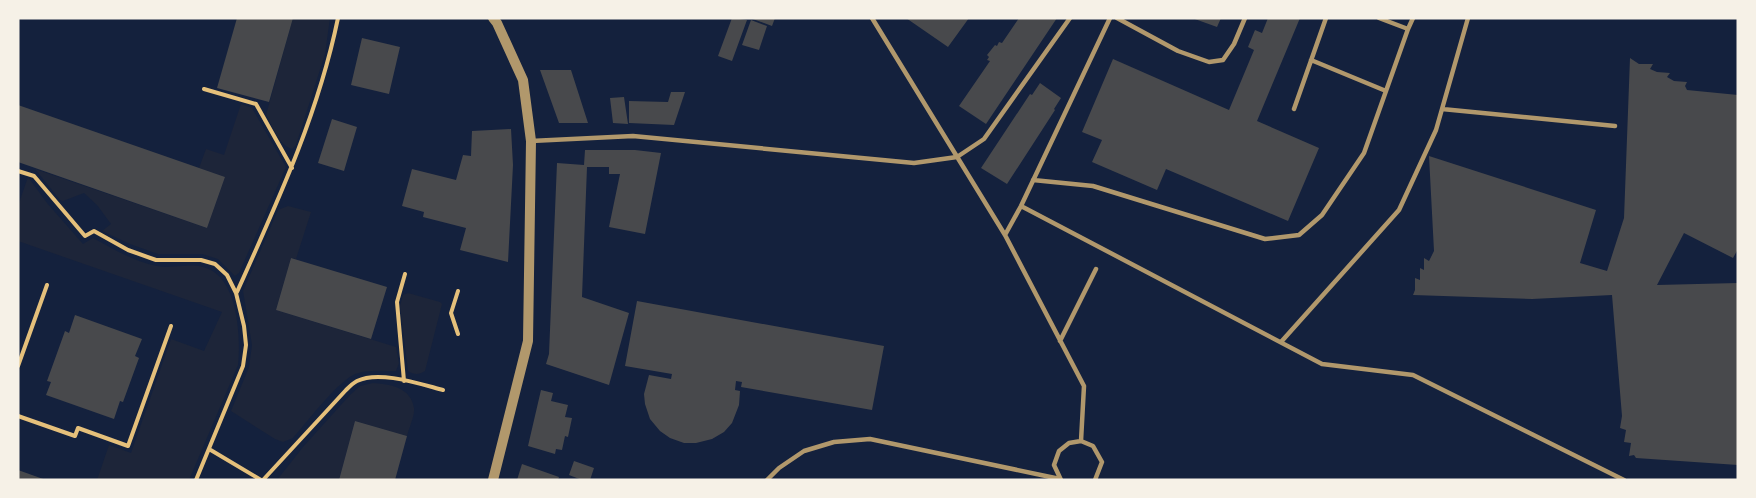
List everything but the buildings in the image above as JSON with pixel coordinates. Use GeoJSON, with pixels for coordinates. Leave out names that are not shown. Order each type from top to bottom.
{"type":"FeatureCollection","features":[{"type":"Feature","properties":{"kind":"street"},"geometry":{"type":"LineString","coordinates":[[493,18],[523,80],[531,141],[528,341],[493,480]]}},
{"type":"Feature","properties":{"kind":"lane"},"geometry":{"type":"LineString","coordinates":[[872,18],[1005,235],[1084,386],[1081,441]]}},
{"type":"Feature","properties":{"kind":"lane"},"geometry":{"type":"LineString","coordinates":[[531,141],[633,136],[914,163],[957,157],[984,139],[1070,18]]}},
{"type":"Feature","properties":{"kind":"lane"},"geometry":{"type":"LineString","coordinates":[[1005,235],[1110,18]]}},
{"type":"Feature","properties":{"kind":"lane"},"geometry":{"type":"LineString","coordinates":[[1117,18],[1178,51],[1209,62],[1223,60],[1234,44],[1245,18]]}},
{"type":"Feature","properties":{"kind":"lane"},"geometry":{"type":"LineString","coordinates":[[1294,109],[1326,18]]}},
{"type":"Feature","properties":{"kind":"lane"},"geometry":{"type":"LineString","coordinates":[[1379,18],[1408,30]]}},
{"type":"Feature","properties":{"kind":"lane"},"geometry":{"type":"LineString","coordinates":[[1033,180],[1093,186],[1265,238],[1299,235],[1322,215],[1364,153],[1413,18]]}},
{"type":"Feature","properties":{"kind":"lane"},"geometry":{"type":"LineString","coordinates":[[1281,342],[1399,210],[1436,130],[1468,18]]}},
{"type":"Feature","properties":{"kind":"lane"},"geometry":{"type":"LineString","coordinates":[[1311,60],[1386,91]]}},
{"type":"Feature","properties":{"kind":"lane"},"geometry":{"type":"LineString","coordinates":[[1442,109],[1615,126]]}},
{"type":"Feature","properties":{"kind":"lane"},"geometry":{"type":"LineString","coordinates":[[1021,206],[1322,364],[1413,375],[1624,480]]}},
{"type":"Feature","properties":{"kind":"lane"},"geometry":{"type":"LineString","coordinates":[[1060,341],[1096,269]]}},
{"type":"Feature","properties":{"kind":"lane"},"geometry":{"type":"LineString","coordinates":[[767,480],[779,468],[804,452],[834,442],[870,439],[1061,480]]}},
{"type":"Feature","properties":{"kind":"lane"},"geometry":{"type":"LineString","coordinates":[[1061,480],[1054,465],[1059,450],[1069,443],[1081,441],[1093,446],[1102,462],[1095,480]]}},
{"type":"Feature","properties":{"kind":"path"},"geometry":{"type":"LineString","coordinates":[[236,293],[292,168],[330,56],[338,18]]}},
{"type":"Feature","properties":{"kind":"path"},"geometry":{"type":"LineString","coordinates":[[204,89],[256,104],[292,168]]}},
{"type":"Feature","properties":{"kind":"path"},"geometry":{"type":"LineString","coordinates":[[18,171],[34,176],[85,236],[94,231],[128,250],[156,260],[201,260],[215,264],[227,275],[236,293],[244,326],[246,345],[243,366],[196,480]]}},
{"type":"Feature","properties":{"kind":"path"},"geometry":{"type":"LineString","coordinates":[[404,381],[397,302],[405,274]]}},
{"type":"Feature","properties":{"kind":"path"},"geometry":{"type":"LineString","coordinates":[[18,366],[46,285]]}},
{"type":"Feature","properties":{"kind":"path"},"geometry":{"type":"LineString","coordinates":[[458,291],[451,313],[458,334]]}},
{"type":"Feature","properties":{"kind":"path"},"geometry":{"type":"LineString","coordinates":[[18,416],[75,436],[78,428],[128,446],[171,326]]}},
{"type":"Feature","properties":{"kind":"path"},"geometry":{"type":"LineString","coordinates":[[209,449],[262,480],[357,381],[372,377],[404,381],[442,390]]}},
{"type":"Feature","properties":{"kind":"shaded area"},"geometry":{"type":"Polygon","coordinates":[[[293,18],[330,18],[325,54],[296,145],[292,149],[283,144],[266,115],[293,18]]]}},
{"type":"Feature","properties":{"kind":"shaded area"},"geometry":{"type":"Polygon","coordinates":[[[241,104],[252,108],[286,167],[239,273],[235,276],[218,259],[202,254],[158,254],[102,231],[111,224],[97,205],[84,193],[60,200],[35,169],[207,228],[225,177],[199,168],[206,149],[224,155],[241,104]]]}},
{"type":"Feature","properties":{"kind":"shaded area"},"geometry":{"type":"Polygon","coordinates":[[[28,177],[47,203],[83,244],[93,238],[124,255],[149,264],[163,267],[203,267],[215,272],[224,282],[235,308],[239,339],[238,365],[189,480],[97,480],[109,445],[131,453],[171,339],[204,351],[222,312],[18,241],[18,206],[28,177]]]}},
{"type":"Feature","properties":{"kind":"shaded area"},"geometry":{"type":"Polygon","coordinates":[[[288,206],[311,212],[296,259],[291,258],[276,310],[396,347],[399,363],[396,371],[369,371],[353,375],[330,395],[293,438],[283,442],[231,411],[249,367],[252,345],[243,291],[278,210],[288,206]]]}},
{"type":"Feature","properties":{"kind":"shaded area"},"geometry":{"type":"Polygon","coordinates":[[[408,293],[442,304],[425,371],[419,374],[408,371],[400,306],[403,295],[408,293]]]}},
{"type":"Feature","properties":{"kind":"shaded area"},"geometry":{"type":"Polygon","coordinates":[[[373,383],[398,388],[409,395],[414,411],[407,436],[355,421],[339,480],[277,480],[350,395],[360,386],[373,383]]]}}]}
